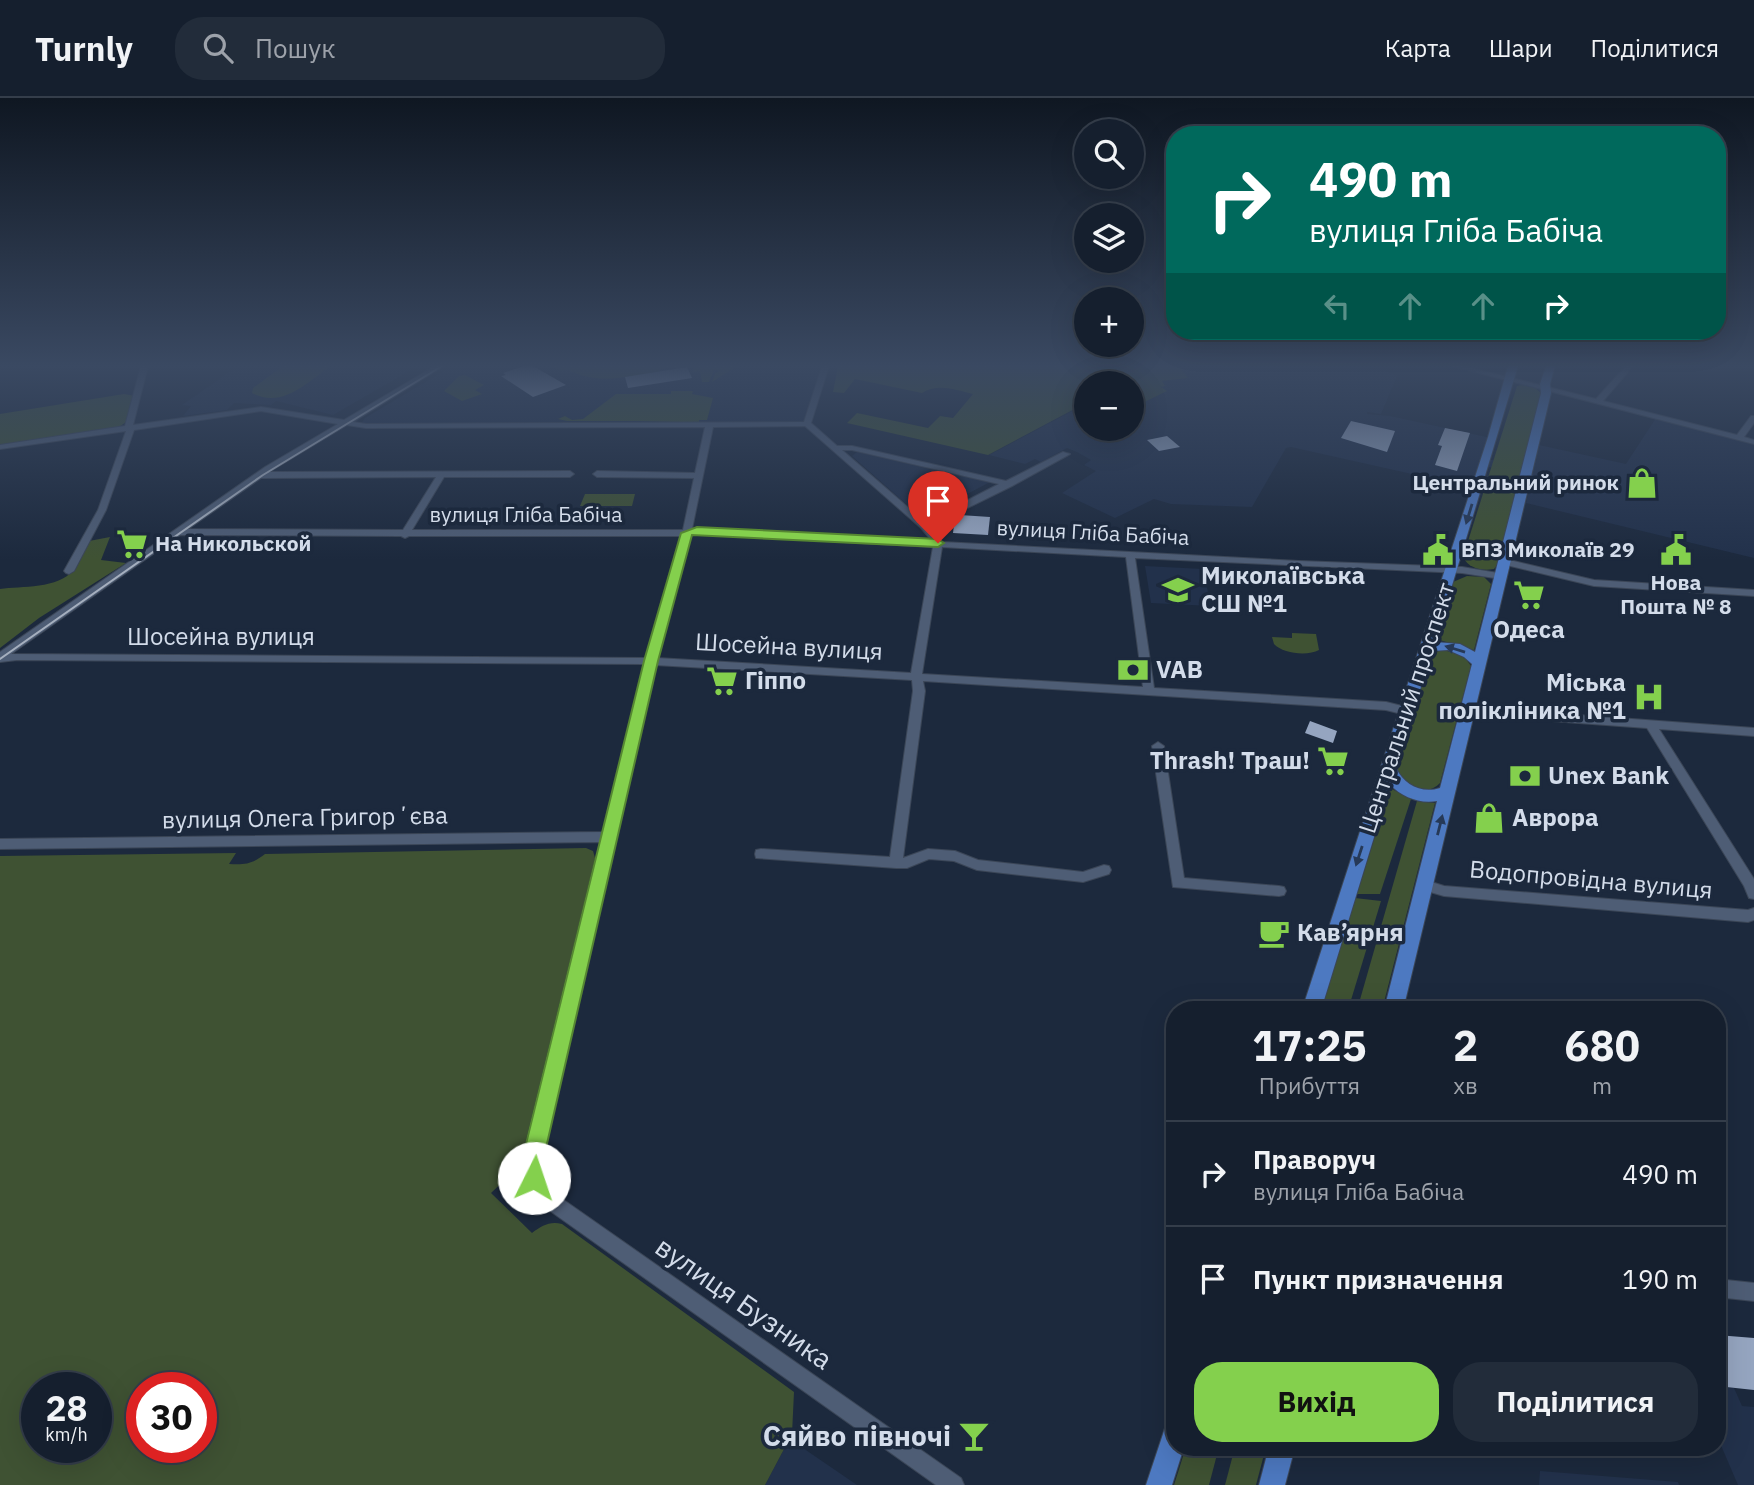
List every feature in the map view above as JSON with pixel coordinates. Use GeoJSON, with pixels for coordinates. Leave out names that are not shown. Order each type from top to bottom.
{"type":"FeatureCollection","features":[{"type":"Feature","properties":{"kind":"main road","name":"Центральний проспект"},"geometry":{"type":"LineString","coordinates":[[1314,1001],[1493,431]]}},
{"type":"Feature","properties":{"kind":"main road","name":"Центральний проспект"},"geometry":{"type":"LineString","coordinates":[[1395,1001],[1537,431]]}},
{"type":"Feature","properties":{"kind":"main road"},"geometry":{"type":"LineString","coordinates":[[1426,648],[1439,645],[1456,647],[1470,654],[1479,664]]}},
{"type":"Feature","properties":{"kind":"main road"},"geometry":{"type":"LineString","coordinates":[[1388,768],[1396,783],[1415,793],[1431,796],[1448,791]]}},
{"type":"Feature","properties":{"kind":"main road"},"geometry":{"type":"LineString","coordinates":[[1159,1485],[1168,1456]]}},
{"type":"Feature","properties":{"kind":"main road"},"geometry":{"type":"LineString","coordinates":[[1272,1485],[1280,1456]]}},
{"type":"Feature","properties":{"kind":"street"},"geometry":{"type":"LineString","coordinates":[[0,447],[112,431]]}},
{"type":"Feature","properties":{"kind":"street"},"geometry":{"type":"LineString","coordinates":[[69,571],[102,510],[130,431]]}},
{"type":"Feature","properties":{"kind":"street"},"geometry":{"type":"LineString","coordinates":[[0,658],[260,475],[332,431]]}},
{"type":"Feature","properties":{"kind":"street","name":"вулиця Бузника"},"geometry":{"type":"LineString","coordinates":[[708,431],[687,533],[651,661],[536,1148],[534,1178],[552,1202],[954,1485]]}},
{"type":"Feature","properties":{"kind":"street"},"geometry":{"type":"LineString","coordinates":[[815,431],[924,526],[938,543],[916,675],[919,691],[896,863]]}},
{"type":"Feature","properties":{"kind":"street"},"geometry":{"type":"LineString","coordinates":[[1711,431],[1754,442]]}},
{"type":"Feature","properties":{"kind":"street"},"geometry":{"type":"LineString","coordinates":[[1739,438],[1744,431]]}},
{"type":"Feature","properties":{"kind":"street"},"geometry":{"type":"LineString","coordinates":[[836,448],[852,448],[1009,484]]}},
{"type":"Feature","properties":{"kind":"street"},"geometry":{"type":"LineString","coordinates":[[924,526],[1066,454]]}},
{"type":"Feature","properties":{"kind":"street"},"geometry":{"type":"LineString","coordinates":[[260,475],[570,474]]}},
{"type":"Feature","properties":{"kind":"street"},"geometry":{"type":"LineString","coordinates":[[597,474],[700,476]]}},
{"type":"Feature","properties":{"kind":"street"},"geometry":{"type":"LineString","coordinates":[[405,535],[441,475]]}},
{"type":"Feature","properties":{"kind":"street","name":"вулиця Гліба Бабіча"},"geometry":{"type":"LineString","coordinates":[[179,532],[405,535],[697,531],[1450,570],[1501,576]]}},
{"type":"Feature","properties":{"kind":"street"},"geometry":{"type":"LineString","coordinates":[[1130,555],[1149,692]]}},
{"type":"Feature","properties":{"kind":"street"},"geometry":{"type":"LineString","coordinates":[[1505,562],[1594,583],[1754,593]]}},
{"type":"Feature","properties":{"kind":"street","name":"Шосейна вулиця"},"geometry":{"type":"LineString","coordinates":[[0,658],[651,661],[916,675],[1386,706],[1406,711]]}},
{"type":"Feature","properties":{"kind":"street"},"geometry":{"type":"LineString","coordinates":[[1470,706],[1496,713],[1754,732]]}},
{"type":"Feature","properties":{"kind":"street"},"geometry":{"type":"LineString","coordinates":[[1651,725],[1698,796],[1754,894]]}},
{"type":"Feature","properties":{"kind":"street"},"geometry":{"type":"LineString","coordinates":[[1158,746],[1178,883],[1279,891]]}},
{"type":"Feature","properties":{"kind":"street","name":"вулиця Олега Григорʼєва"},"geometry":{"type":"LineString","coordinates":[[0,844],[610,837]]}},
{"type":"Feature","properties":{"kind":"street"},"geometry":{"type":"LineString","coordinates":[[761,854],[896,863],[907,863],[928,855],[955,856],[977,865],[1083,877],[1104,870]]}},
{"type":"Feature","properties":{"kind":"street","name":"Водопровідна вулиця"},"geometry":{"type":"LineString","coordinates":[[1425,885],[1444,891],[1753,916]]}},
{"type":"Feature","properties":{"kind":"street"},"geometry":{"type":"LineString","coordinates":[[1726,1289],[1754,1292]]}},
{"type":"Feature","properties":{"kind":"shaded area"},"geometry":{"type":"Polygon","coordinates":[[[1035,431],[1074,431],[1074,441],[1144,441],[1144,431],[1458,431],[1491,438],[1484,458],[1533,469],[1539,445],[1626,464],[1648,431],[1706,431],[1754,443],[1754,558],[1526,503],[1532,477],[1481,465],[1478,478],[1473,477],[1470,487],[1291,447],[1286,448],[1252,507],[1171,504],[1154,499],[1115,518],[1062,493],[1096,471],[1084,465],[1091,460],[1067,448],[1041,462],[1035,459],[1025,464],[989,455],[1035,431]]]}},
{"type":"Feature","properties":{"kind":"shaded area"},"geometry":{"type":"Polygon","coordinates":[[[857,452],[990,482],[922,518],[852,456],[857,452]]]}},
{"type":"Feature","properties":{"kind":"shaded area","name":"Миколаївська СШ №1"},"geometry":{"type":"Polygon","coordinates":[[[1145,566],[1203,569],[1211,606],[1151,603],[1145,566]]]}},
{"type":"Feature","properties":{"kind":"shaded area"},"geometry":{"type":"Polygon","coordinates":[[[1726,1387],[1734,1388],[1742,1406],[1754,1407],[1754,1485],[1738,1485],[1726,1456],[1726,1387]]]}},
{"type":"Feature","properties":{"kind":"shaded area"},"geometry":{"type":"Polygon","coordinates":[[[792,1434],[799,1439],[797,1444],[857,1485],[765,1485],[792,1434]]]}},
{"type":"Feature","properties":{"kind":"shaded area"},"geometry":{"type":"Polygon","coordinates":[[[1540,1471],[1678,1482],[1679,1485],[1539,1485],[1540,1471]]]}},
{"type":"Feature","properties":{"kind":"green space"},"geometry":{"type":"Polygon","coordinates":[[[0,431],[96,431],[0,446],[0,431]]]}},
{"type":"Feature","properties":{"kind":"green space"},"geometry":{"type":"Polygon","coordinates":[[[881,431],[1034,431],[988,455],[881,431]]]}},
{"type":"Feature","properties":{"kind":"green space"},"geometry":{"type":"Polygon","coordinates":[[[1503,431],[1532,431],[1498,564],[1494,569],[1485,570],[1469,564],[1463,557],[1503,431]]]}},
{"type":"Feature","properties":{"kind":"green space"},"geometry":{"type":"Polygon","coordinates":[[[585,494],[635,494],[632,506],[580,506],[585,494]]]}},
{"type":"Feature","properties":{"kind":"green space"},"geometry":{"type":"Polygon","coordinates":[[[110,537],[101,560],[126,563],[39,618],[0,648],[0,589],[39,586],[59,581],[73,570],[89,541],[110,537]]]}},
{"type":"Feature","properties":{"kind":"green space"},"geometry":{"type":"Polygon","coordinates":[[[1467,576],[1484,577],[1491,584],[1474,650],[1436,639],[1453,582],[1467,576]]]}},
{"type":"Feature","properties":{"kind":"green space"},"geometry":{"type":"Polygon","coordinates":[[[1292,633],[1316,634],[1319,650],[1296,653],[1283,650],[1274,644],[1272,637],[1292,638],[1292,633]]]}},
{"type":"Feature","properties":{"kind":"green space"},"geometry":{"type":"Polygon","coordinates":[[[1443,650],[1463,655],[1471,666],[1440,783],[1435,787],[1423,789],[1406,781],[1396,772],[1396,768],[1432,653],[1443,650]]]}},
{"type":"Feature","properties":{"kind":"green space"},"geometry":{"type":"Polygon","coordinates":[[[1390,788],[1411,799],[1380,894],[1357,894],[1390,788]]]}},
{"type":"Feature","properties":{"kind":"green space"},"geometry":{"type":"Polygon","coordinates":[[[1417,801],[1435,803],[1384,1001],[1360,1001],[1417,801]]]}},
{"type":"Feature","properties":{"kind":"green space"},"geometry":{"type":"Polygon","coordinates":[[[586,848],[593,851],[595,858],[522,1156],[512,1173],[491,1193],[532,1233],[546,1225],[562,1224],[794,1392],[792,1434],[765,1485],[0,1485],[0,856],[236,853],[229,864],[252,862],[265,854],[586,848]]]}},
{"type":"Feature","properties":{"kind":"green space"},"geometry":{"type":"Polygon","coordinates":[[[1355,898],[1381,901],[1351,1001],[1324,1001],[1355,898]]]}},
{"type":"Feature","properties":{"kind":"green space"},"geometry":{"type":"Polygon","coordinates":[[[1183,1456],[1217,1456],[1209,1485],[1174,1485],[1183,1456]]]}},
{"type":"Feature","properties":{"kind":"green space"},"geometry":{"type":"Polygon","coordinates":[[[1233,1456],[1264,1456],[1256,1485],[1225,1485],[1233,1456]]]}},
{"type":"Feature","properties":{"kind":"building"},"geometry":{"type":"Polygon","coordinates":[[[1345,431],[1395,431],[1387,452],[1341,438],[1345,431]]]}},
{"type":"Feature","properties":{"kind":"building"},"geometry":{"type":"Polygon","coordinates":[[[1444,431],[1470,433],[1457,471],[1435,465],[1442,446],[1438,445],[1444,431]]]}},
{"type":"Feature","properties":{"kind":"building"},"geometry":{"type":"Polygon","coordinates":[[[1167,436],[1180,447],[1159,451],[1147,440],[1167,436]]]}},
{"type":"Feature","properties":{"kind":"building"},"geometry":{"type":"Polygon","coordinates":[[[955,517],[990,517],[988,535],[953,533],[955,517]]]}},
{"type":"Feature","properties":{"kind":"building"},"geometry":{"type":"Polygon","coordinates":[[[1310,721],[1337,731],[1333,743],[1305,733],[1310,721]]]}},
{"type":"Feature","properties":{"kind":"building"},"geometry":{"type":"Polygon","coordinates":[[[1726,1336],[1754,1338],[1754,1390],[1726,1387],[1726,1336]]]}},
{"type":"Feature","properties":{"kind":"tram line"},"geometry":{"type":"LineString","coordinates":[[0,659],[263,475],[336,431]]}},
{"type":"Feature","properties":{"kind":"place","name":"Центральний ринок"},"geometry":{"type":"Point","coordinates":[1642,483]}},
{"type":"Feature","properties":{"kind":"place","name":"На Никольской"},"geometry":{"type":"Point","coordinates":[132,544]}},
{"type":"Feature","properties":{"kind":"place","name":"ВПЗ Миколаїв 29"},"geometry":{"type":"Point","coordinates":[1438,550]}},
{"type":"Feature","properties":{"kind":"place","name":"Нова Пошта № 8"},"geometry":{"type":"Point","coordinates":[1676,550]}},
{"type":"Feature","properties":{"kind":"place","name":"Миколаївська СШ №1"},"geometry":{"type":"Point","coordinates":[1178,590]}},
{"type":"Feature","properties":{"kind":"place","name":"Одеса"},"geometry":{"type":"Point","coordinates":[1529,595]}},
{"type":"Feature","properties":{"kind":"place","name":"VAB"},"geometry":{"type":"Point","coordinates":[1133,670]}},
{"type":"Feature","properties":{"kind":"place","name":"Гіппо"},"geometry":{"type":"Point","coordinates":[722,681]}},
{"type":"Feature","properties":{"kind":"place","name":"Міська полікліника №1"},"geometry":{"type":"Point","coordinates":[1649,697]}},
{"type":"Feature","properties":{"kind":"place","name":"Thrash! Траш!"},"geometry":{"type":"Point","coordinates":[1333,761]}},
{"type":"Feature","properties":{"kind":"place","name":"Unex Bank"},"geometry":{"type":"Point","coordinates":[1525,776]}},
{"type":"Feature","properties":{"kind":"place","name":"Аврора"},"geometry":{"type":"Point","coordinates":[1489,818]}},
{"type":"Feature","properties":{"kind":"place","name":"Кав’ярня"},"geometry":{"type":"Point","coordinates":[1274,933]}},
{"type":"Feature","properties":{"kind":"place","name":"Сяйво півночі"},"geometry":{"type":"Point","coordinates":[974,1436]}},
{"type":"Feature","properties":{"kind":"route"},"geometry":{"type":"LineString","coordinates":[[534,1178],[536,1148],[615,811],[651,661],[687,533],[697,531],[938,543]]}}]}
